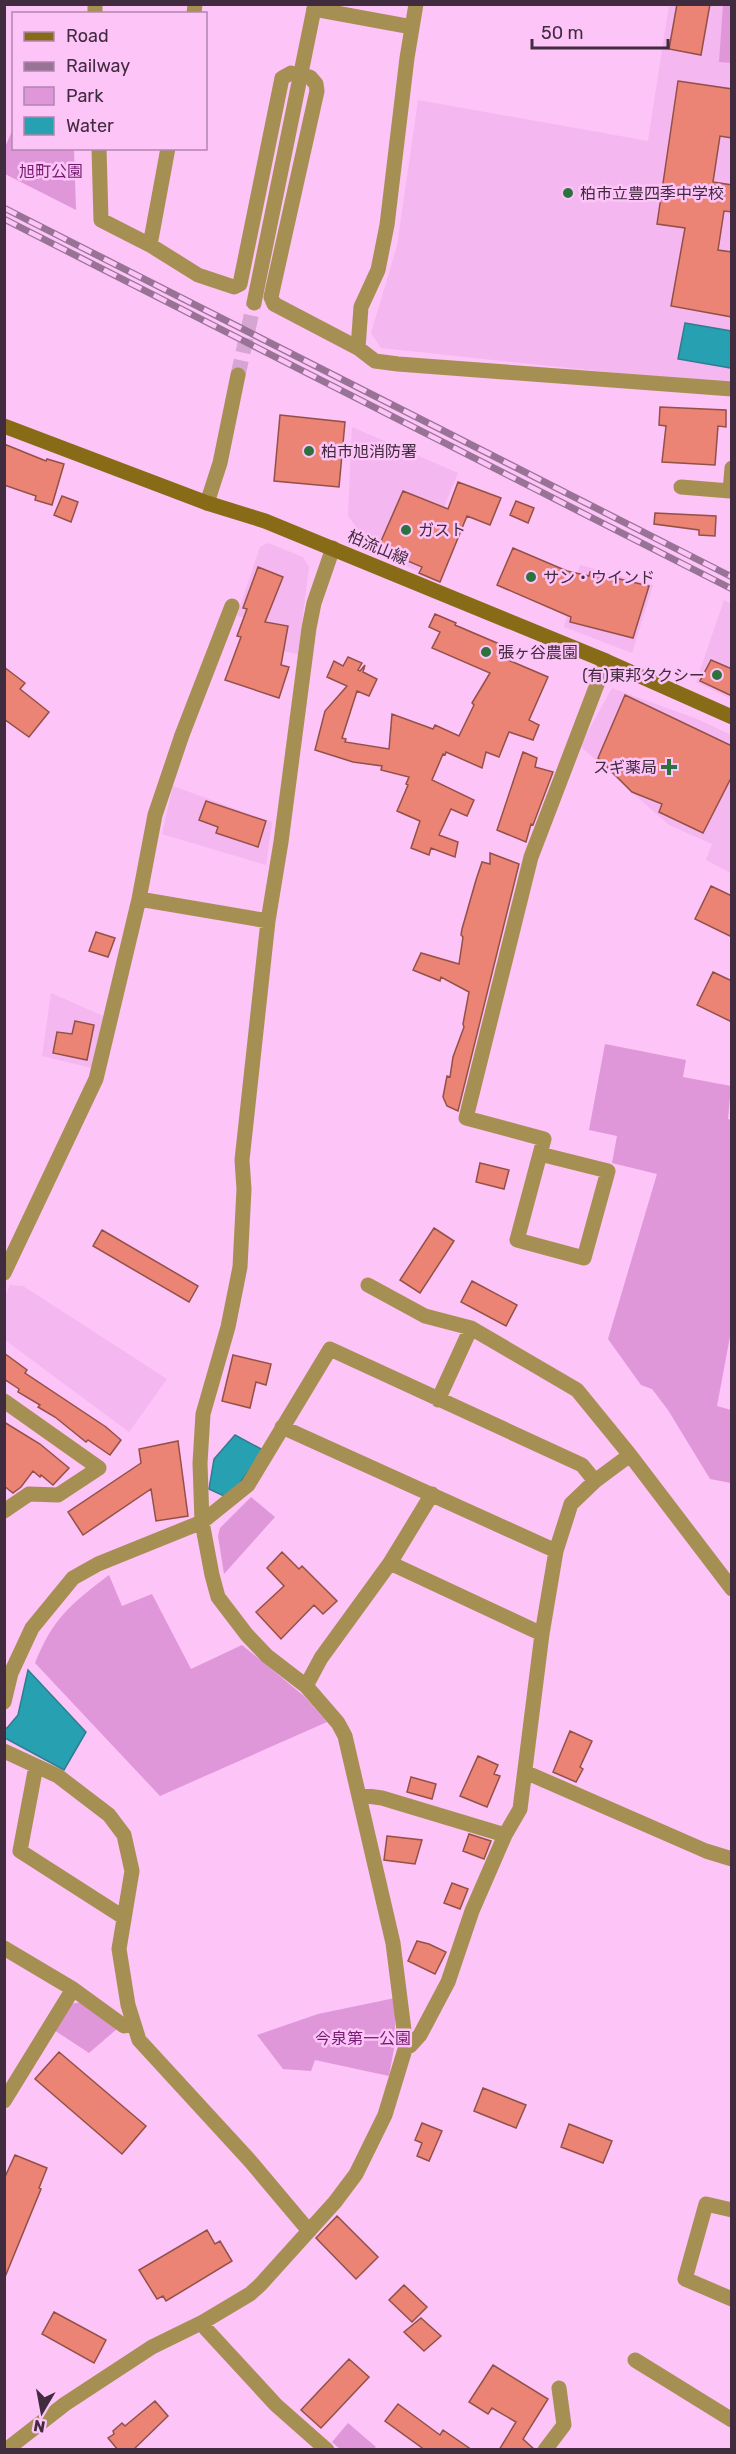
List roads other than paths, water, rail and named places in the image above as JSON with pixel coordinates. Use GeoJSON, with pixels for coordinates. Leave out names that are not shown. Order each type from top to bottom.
{"type":"FeatureCollection","features":[{"type":"Feature","properties":{"kind":"main road","name":"柏流山線"},"geometry":{"type":"LineString","coordinates":[[4,426],[207,503],[265,520],[606,661],[732,717]]}},
{"type":"Feature","properties":{"kind":"street"},"geometry":{"type":"LineString","coordinates":[[358,348],[361,307],[378,270],[387,225],[407,58],[416,4]]}},
{"type":"Feature","properties":{"kind":"street"},"geometry":{"type":"LineString","coordinates":[[254,303],[315,6],[412,27]]}},
{"type":"Feature","properties":{"kind":"street"},"geometry":{"type":"LineString","coordinates":[[99,150],[101,220],[150,245],[198,275],[225,286],[234,287],[240,284],[282,78],[291,73],[310,76],[316,84],[317,91],[271,297],[274,304],[358,348],[375,361],[732,389]]}},
{"type":"Feature","properties":{"kind":"street"},"geometry":{"type":"LineString","coordinates":[[150,245],[168,150]]}},
{"type":"Feature","properties":{"kind":"street"},"geometry":{"type":"LineString","coordinates":[[207,503],[220,463],[238,375]]}},
{"type":"Feature","properties":{"kind":"street"},"geometry":{"type":"LineString","coordinates":[[681,487],[730,491],[732,468]]}},
{"type":"Feature","properties":{"kind":"street"},"geometry":{"type":"LineString","coordinates":[[7,2445],[152,2347],[203,2322],[250,2294],[309,2231],[356,2174],[386,2115],[406,2046],[393,1944],[345,1736],[338,1723],[306,1686],[267,1656],[247,1635],[218,1596],[202,1522],[200,1463],[203,1414],[228,1327],[240,1267],[244,1189],[242,1160],[268,921],[281,842],[309,628],[314,603],[333,548]]}},
{"type":"Feature","properties":{"kind":"street"},"geometry":{"type":"LineString","coordinates":[[4,1273],[96,1079],[139,899],[155,816],[232,606]]}},
{"type":"Feature","properties":{"kind":"street"},"geometry":{"type":"LineString","coordinates":[[540,1154],[608,1171],[584,1258],[517,1240],[543,1139],[466,1118],[531,856],[606,661]]}},
{"type":"Feature","properties":{"kind":"street"},"geometry":{"type":"LineString","coordinates":[[139,899],[268,921]]}},
{"type":"Feature","properties":{"kind":"street"},"geometry":{"type":"LineString","coordinates":[[368,1285],[425,1316],[471,1328],[577,1390],[630,1455],[732,1589]]}},
{"type":"Feature","properties":{"kind":"street"},"geometry":{"type":"LineString","coordinates":[[438,1400],[471,1328]]}},
{"type":"Feature","properties":{"kind":"street"},"geometry":{"type":"LineString","coordinates":[[4,1702],[11,1673],[32,1628],[73,1578],[98,1564],[202,1522],[248,1485],[330,1349],[582,1465],[595,1481]]}},
{"type":"Feature","properties":{"kind":"street"},"geometry":{"type":"LineString","coordinates":[[4,1401],[99,1468],[58,1495],[29,1494],[6,1508]]}},
{"type":"Feature","properties":{"kind":"street"},"geometry":{"type":"LineString","coordinates":[[282,1427],[556,1551]]}},
{"type":"Feature","properties":{"kind":"street"},"geometry":{"type":"LineString","coordinates":[[406,2046],[410,2046],[420,2035],[448,1982],[472,1911],[505,1835],[520,1809],[542,1634],[556,1551],[571,1504],[595,1481],[630,1455]]}},
{"type":"Feature","properties":{"kind":"street"},"geometry":{"type":"LineString","coordinates":[[306,1686],[321,1658],[390,1563],[432,1494]]}},
{"type":"Feature","properties":{"kind":"street"},"geometry":{"type":"LineString","coordinates":[[390,1563],[542,1634]]}},
{"type":"Feature","properties":{"kind":"street"},"geometry":{"type":"LineString","coordinates":[[4,1751],[58,1776],[109,1815],[124,1835],[132,1871],[119,1949],[133,2024],[139,2040],[251,2162],[309,2231]]}},
{"type":"Feature","properties":{"kind":"street"},"geometry":{"type":"LineString","coordinates":[[36,1766],[20,1851],[123,1917]]}},
{"type":"Feature","properties":{"kind":"street"},"geometry":{"type":"LineString","coordinates":[[525,1772],[706,1851],[732,1859]]}},
{"type":"Feature","properties":{"kind":"street"},"geometry":{"type":"LineString","coordinates":[[360,1795],[382,1798],[505,1835]]}},
{"type":"Feature","properties":{"kind":"street"},"geometry":{"type":"LineString","coordinates":[[4,1948],[73,1989],[124,2026],[133,2024]]}},
{"type":"Feature","properties":{"kind":"street"},"geometry":{"type":"LineString","coordinates":[[4,2101],[73,1989]]}},
{"type":"Feature","properties":{"kind":"street"},"geometry":{"type":"LineString","coordinates":[[732,2210],[706,2204],[685,2279],[732,2299]]}},
{"type":"Feature","properties":{"kind":"street"},"geometry":{"type":"LineString","coordinates":[[203,2322],[206,2329],[276,2405],[327,2450]]}},
{"type":"Feature","properties":{"kind":"street"},"geometry":{"type":"LineString","coordinates":[[635,2360],[732,2421]]}},
{"type":"Feature","properties":{"kind":"street"},"geometry":{"type":"LineString","coordinates":[[545,2450],[564,2425],[559,2388]]}},
{"type":"Feature","properties":{"kind":"water"},"geometry":{"type":"Polygon","coordinates":[[[685,323],[731,331],[731,368],[678,359],[685,323]]]}},
{"type":"Feature","properties":{"kind":"water"},"geometry":{"type":"Polygon","coordinates":[[[235,1435],[263,1450],[235,1490],[226,1497],[209,1489],[214,1459],[235,1435]]]}},
{"type":"Feature","properties":{"kind":"water"},"geometry":{"type":"Polygon","coordinates":[[[28,1670],[86,1732],[64,1770],[5,1738],[5,1728],[18,1715],[28,1670]]]}},
{"type":"Feature","properties":{"kind":"tunnel"},"geometry":{"type":"LineString","coordinates":[[238,375],[254,303]]}},
{"type":"Feature","properties":{"kind":"railway"},"geometry":{"type":"LineString","coordinates":[[4,208],[732,577]]}},
{"type":"Feature","properties":{"kind":"railway"},"geometry":{"type":"LineString","coordinates":[[4,219],[732,589]]}},
{"type":"Feature","properties":{"kind":"place","name":"柏市立豊四季中学校"},"geometry":{"type":"Point","coordinates":[568,193]}},
{"type":"Feature","properties":{"kind":"place","name":"柏市旭消防署"},"geometry":{"type":"Point","coordinates":[309,451]}},
{"type":"Feature","properties":{"kind":"place","name":"ガスト"},"geometry":{"type":"Point","coordinates":[406,530]}},
{"type":"Feature","properties":{"kind":"place","name":"サン・ウインド"},"geometry":{"type":"Point","coordinates":[531,577]}},
{"type":"Feature","properties":{"kind":"place","name":"張ヶ谷農園"},"geometry":{"type":"Point","coordinates":[486,652]}},
{"type":"Feature","properties":{"kind":"place","name":"(有)東邦タクシー"},"geometry":{"type":"Point","coordinates":[717,675]}},
{"type":"Feature","properties":{"kind":"place","name":"スギ薬局"},"geometry":{"type":"Point","coordinates":[669,767]}},
{"type":"Feature","properties":{"kind":"park label","name":"旭町公園"},"geometry":{"type":"Point","coordinates":[51,171]}},
{"type":"Feature","properties":{"kind":"park label","name":"今泉第一公園"},"geometry":{"type":"Point","coordinates":[363,2038]}}]}
